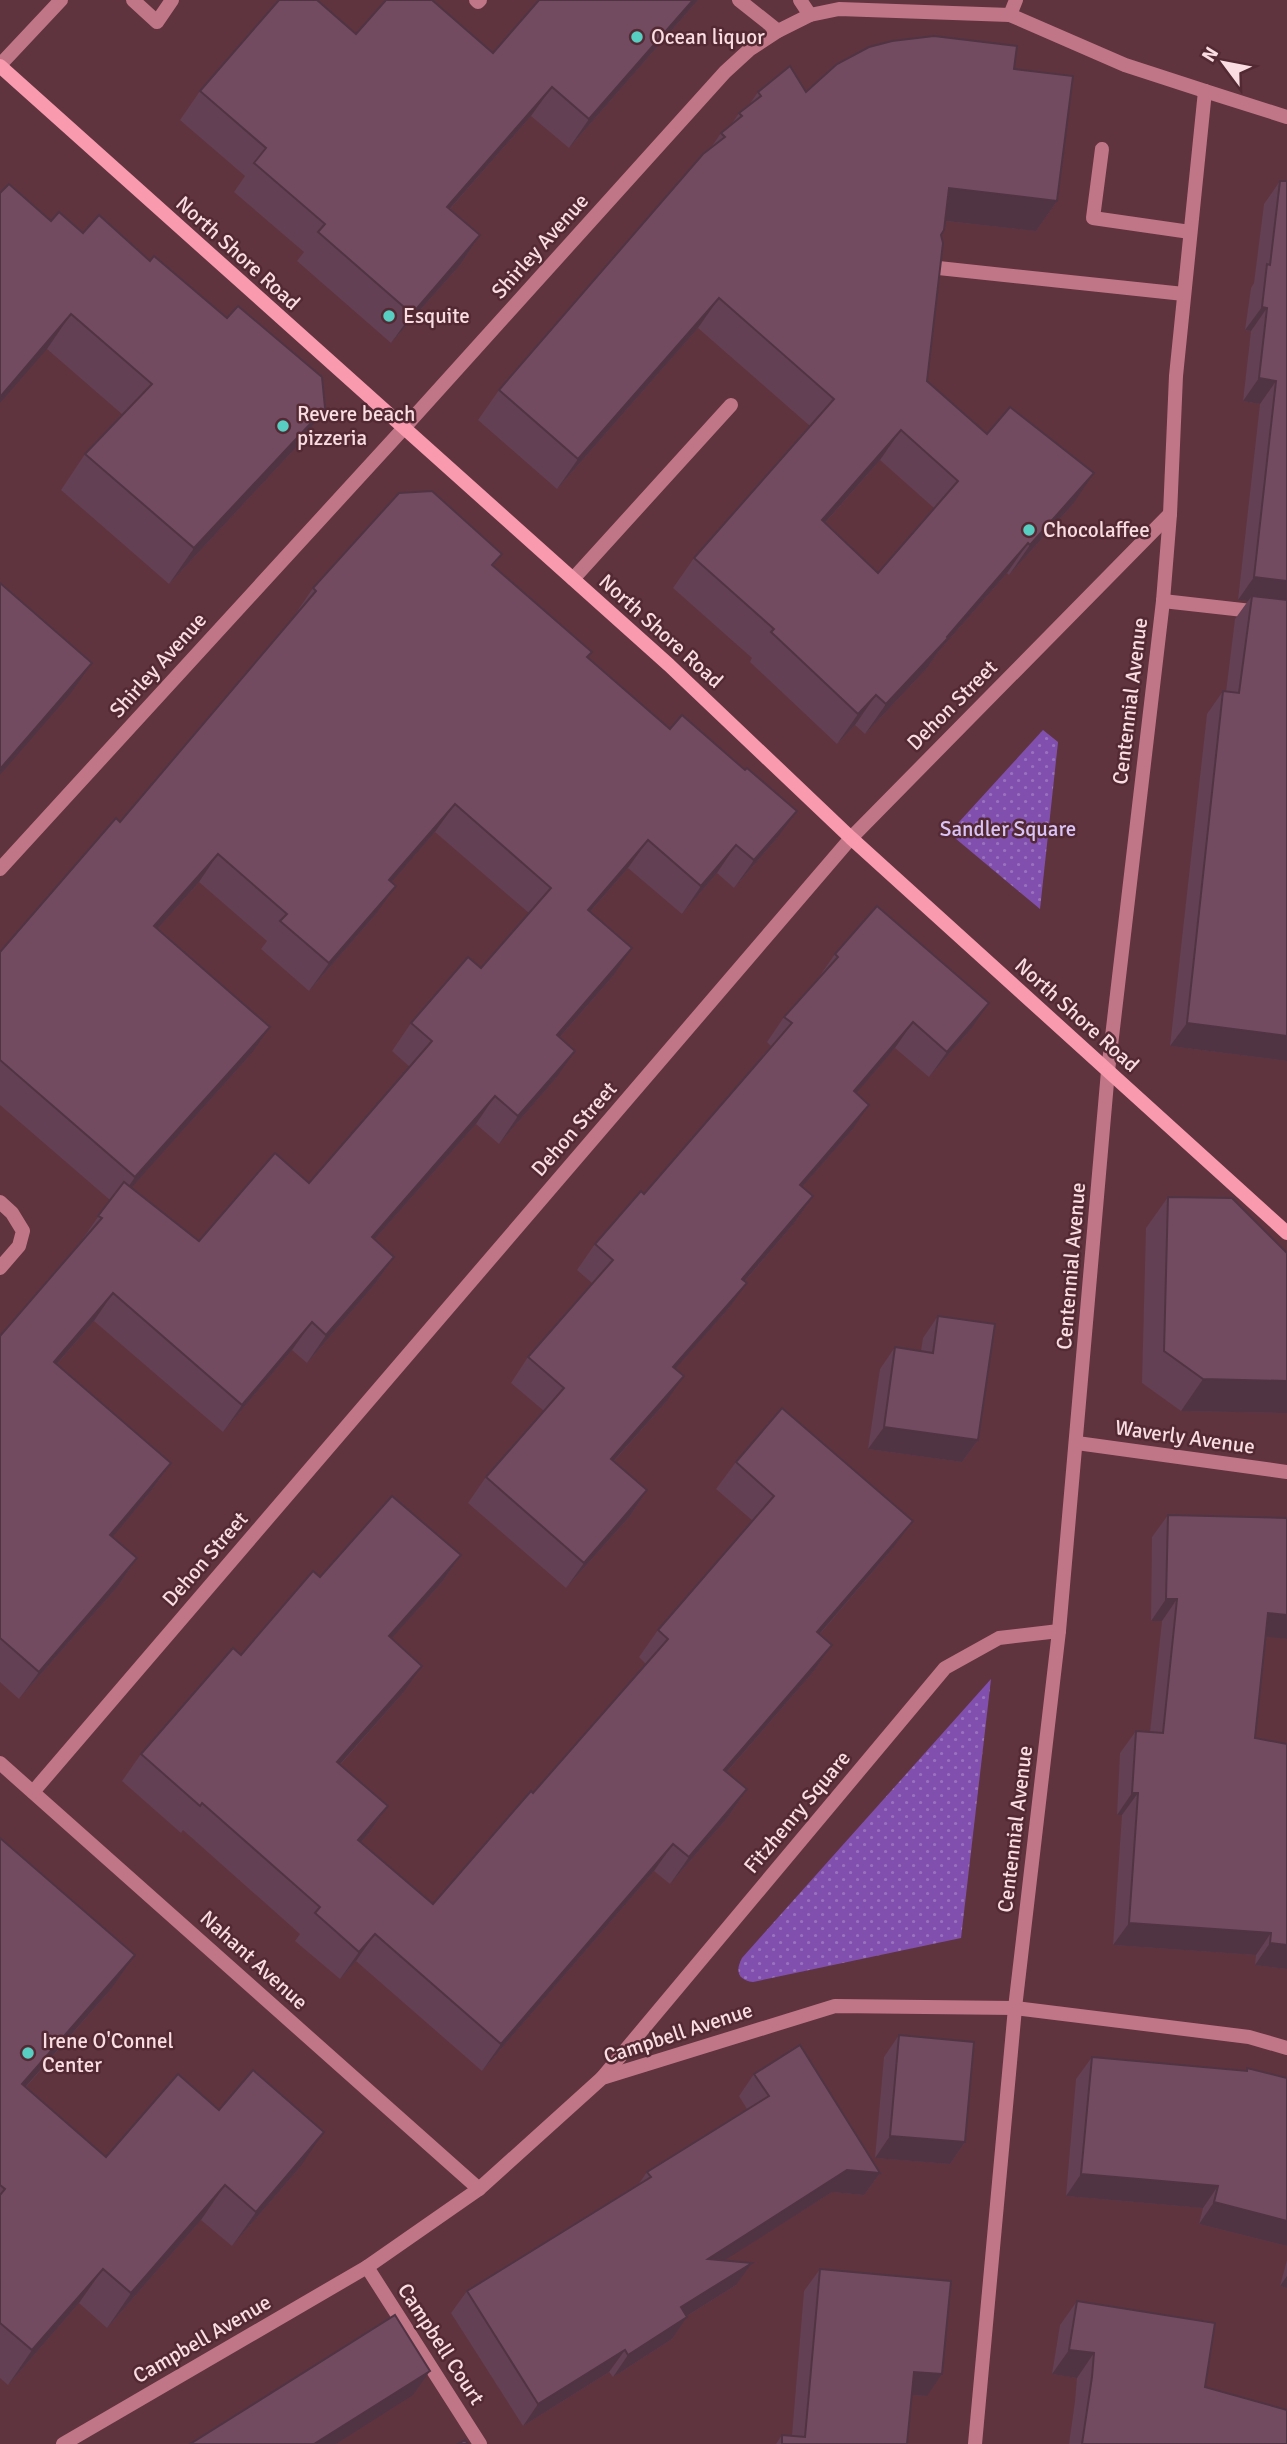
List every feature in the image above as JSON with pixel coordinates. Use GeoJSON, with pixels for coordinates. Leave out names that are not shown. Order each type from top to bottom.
{"type":"FeatureCollection","features":[{"type":"Feature","properties":{"kind":"main road","name":"North Shore Road"},"geometry":{"type":"LineString","coordinates":[[0,66],[669,665],[851,838],[1287,1233]]}},
{"type":"Feature","properties":{"kind":"street"},"geometry":{"type":"LineString","coordinates":[[0,66],[61,0]]}},
{"type":"Feature","properties":{"kind":"street"},"geometry":{"type":"LineString","coordinates":[[133,0],[157,22],[172,0]]}},
{"type":"Feature","properties":{"kind":"street"},"geometry":{"type":"LineString","coordinates":[[739,0],[778,32]]}},
{"type":"Feature","properties":{"kind":"street"},"geometry":{"type":"LineString","coordinates":[[800,0],[810,15]]}},
{"type":"Feature","properties":{"kind":"street"},"geometry":{"type":"LineString","coordinates":[[1016,0],[1010,15],[1125,65],[1287,117]]}},
{"type":"Feature","properties":{"kind":"street","name":"Shirley Avenue"},"geometry":{"type":"LineString","coordinates":[[0,869],[725,72],[749,50],[810,15],[839,9],[1010,15]]}},
{"type":"Feature","properties":{"kind":"street","name":"Centennial Avenue"},"geometry":{"type":"LineString","coordinates":[[975,2444],[1015,2008],[1059,1631],[1108,1072],[1163,601],[1176,376],[1205,91]]}},
{"type":"Feature","properties":{"kind":"street"},"geometry":{"type":"LineString","coordinates":[[1102,149],[1093,218],[1190,232]]}},
{"type":"Feature","properties":{"kind":"street"},"geometry":{"type":"LineString","coordinates":[[929,267],[1184,294]]}},
{"type":"Feature","properties":{"kind":"street"},"geometry":{"type":"LineString","coordinates":[[573,579],[731,405]]}},
{"type":"Feature","properties":{"kind":"street","name":"Dehon Street"},"geometry":{"type":"LineString","coordinates":[[33,1792],[851,838],[1170,514]]}},
{"type":"Feature","properties":{"kind":"street"},"geometry":{"type":"LineString","coordinates":[[1163,601],[1287,615]]}},
{"type":"Feature","properties":{"kind":"street"},"geometry":{"type":"LineString","coordinates":[[0,1202],[12,1213],[23,1231],[19,1246],[0,1268]]}},
{"type":"Feature","properties":{"kind":"street","name":"Waverly Avenue"},"geometry":{"type":"LineString","coordinates":[[1077,1443],[1287,1472]]}},
{"type":"Feature","properties":{"kind":"street","name":"Fitzhenry Square"},"geometry":{"type":"LineString","coordinates":[[602,2078],[945,1668],[999,1638],[1059,1631]]}},
{"type":"Feature","properties":{"kind":"street","name":"Nahant Avenue"},"geometry":{"type":"LineString","coordinates":[[0,1763],[479,2189]]}},
{"type":"Feature","properties":{"kind":"street","name":"Campbell Avenue"},"geometry":{"type":"LineString","coordinates":[[63,2444],[367,2267],[479,2189],[602,2078],[835,2006],[1015,2008],[1250,2037],[1287,2048]]}},
{"type":"Feature","properties":{"kind":"street","name":"Campbell Court"},"geometry":{"type":"LineString","coordinates":[[367,2267],[480,2444]]}},
{"type":"Feature","properties":{"kind":"green space","name":"Sandler Square"},"geometry":{"type":"Polygon","coordinates":[[[1043,730],[1058,742],[1040,909],[949,833],[1043,730]]]}},
{"type":"Feature","properties":{"kind":"green space"},"geometry":{"type":"Polygon","coordinates":[[[991,1679],[961,1938],[753,1982],[741,1977],[738,1971],[742,1958],[991,1679]]]}},
{"type":"Feature","properties":{"kind":"building"},"geometry":{"type":"Polygon","coordinates":[[[279,0],[317,0],[356,34],[386,0],[432,0],[493,53],[539,0],[693,0],[589,119],[552,87],[447,207],[480,235],[412,314],[318,232],[325,224],[254,163],[266,148],[200,91],[279,0]]]}},
{"type":"Feature","properties":{"kind":"building"},"geometry":{"type":"Polygon","coordinates":[[[934,36],[1017,46],[1014,69],[1073,76],[1057,201],[949,188],[944,230],[941,235],[943,243],[927,381],[987,434],[1010,407],[1094,473],[1030,545],[1028,543],[948,638],[886,704],[876,695],[858,714],[771,632],[774,629],[694,558],[834,399],[719,298],[578,459],[499,390],[703,154],[725,137],[721,133],[742,116],[739,113],[761,96],[758,92],[790,66],[806,92],[837,64],[869,47],[934,36]],[[901,430],[822,520],[878,573],[958,481],[901,430]]]}},
{"type":"Feature","properties":{"kind":"building"},"geometry":{"type":"Polygon","coordinates":[[[1280,181],[1287,181],[1287,581],[1254,577],[1276,381],[1259,378],[1267,308],[1262,307],[1280,181]]]}},
{"type":"Feature","properties":{"kind":"building"},"geometry":{"type":"Polygon","coordinates":[[[9,184],[51,221],[59,212],[83,233],[99,215],[150,261],[154,256],[227,318],[238,306],[322,377],[325,408],[194,548],[85,454],[152,384],[71,314],[0,397],[0,193],[9,184]]]}},
{"type":"Feature","properties":{"kind":"building"},"geometry":{"type":"Polygon","coordinates":[[[432,491],[502,554],[492,565],[592,652],[587,657],[670,729],[682,715],[797,811],[754,860],[736,845],[701,886],[648,840],[588,910],[632,948],[557,1035],[575,1051],[518,1116],[495,1096],[372,1237],[394,1257],[326,1335],[312,1322],[242,1405],[113,1293],[54,1362],[171,1463],[110,1535],[137,1558],[39,1672],[0,1638],[0,1336],[102,1218],[98,1216],[124,1182],[199,1241],[275,1153],[309,1183],[432,1041],[411,1023],[468,957],[481,968],[551,888],[455,804],[389,880],[396,886],[329,963],[280,921],[287,914],[218,854],[154,926],[270,1027],[135,1177],[0,1060],[0,952],[116,818],[120,822],[316,591],[313,588],[399,493],[432,491]]]}},
{"type":"Feature","properties":{"kind":"building"},"geometry":{"type":"Polygon","coordinates":[[[0,583],[92,663],[0,769],[0,583]]]}},
{"type":"Feature","properties":{"kind":"building"},"geometry":{"type":"Polygon","coordinates":[[[1252,596],[1287,600],[1287,1036],[1187,1023],[1223,691],[1239,693],[1252,596]]]}},
{"type":"Feature","properties":{"kind":"building"},"geometry":{"type":"Polygon","coordinates":[[[877,906],[989,1003],[947,1052],[913,1022],[854,1091],[869,1105],[800,1185],[813,1196],[742,1279],[747,1283],[673,1367],[684,1376],[611,1459],[647,1490],[584,1563],[486,1477],[564,1388],[528,1357],[613,1260],[595,1244],[641,1191],[644,1194],[792,1023],[784,1017],[838,957],[835,954],[877,906]]]}},
{"type":"Feature","properties":{"kind":"building"},"geometry":{"type":"Polygon","coordinates":[[[1168,1197],[1232,1198],[1287,1253],[1287,1381],[1203,1379],[1164,1351],[1168,1197]]]}},
{"type":"Feature","properties":{"kind":"building"},"geometry":{"type":"Polygon","coordinates":[[[938,1316],[995,1324],[978,1440],[884,1427],[895,1347],[933,1353],[938,1316]]]}},
{"type":"Feature","properties":{"kind":"building"},"geometry":{"type":"Polygon","coordinates":[[[782,1408],[913,1521],[817,1632],[832,1645],[724,1770],[747,1789],[689,1857],[673,1844],[501,2044],[375,1934],[359,1952],[315,1913],[320,1907],[202,1803],[200,1806],[141,1754],[233,1648],[241,1655],[313,1571],[320,1577],[392,1496],[461,1555],[389,1636],[422,1666],[337,1762],[388,1806],[358,1840],[433,1904],[668,1639],[658,1630],[774,1496],[736,1462],[782,1408]]]}},
{"type":"Feature","properties":{"kind":"building"},"geometry":{"type":"Polygon","coordinates":[[[1168,1515],[1287,1518],[1287,1615],[1268,1613],[1255,1738],[1287,1744],[1287,1945],[1270,1943],[1271,1933],[1129,1923],[1138,1793],[1132,1793],[1136,1731],[1163,1733],[1177,1599],[1166,1599],[1168,1515]]]}},
{"type":"Feature","properties":{"kind":"building"},"geometry":{"type":"Polygon","coordinates":[[[0,1838],[135,1955],[22,2084],[106,2157],[178,2074],[219,2110],[253,2070],[324,2132],[256,2212],[225,2185],[131,2293],[103,2269],[32,2350],[0,2323],[0,2195],[5,2189],[0,2185],[0,1838]]]}},
{"type":"Feature","properties":{"kind":"building"},"geometry":{"type":"Polygon","coordinates":[[[899,2035],[974,2042],[965,2142],[890,2136],[899,2035]]]}},
{"type":"Feature","properties":{"kind":"building"},"geometry":{"type":"Polygon","coordinates":[[[800,2045],[880,2173],[847,2170],[708,2259],[752,2263],[681,2307],[687,2317],[628,2355],[625,2350],[538,2404],[467,2291],[651,2177],[647,2172],[769,2096],[754,2074],[800,2045]]]}},
{"type":"Feature","properties":{"kind":"building"},"geometry":{"type":"Polygon","coordinates":[[[1092,2057],[1247,2071],[1247,2068],[1287,2078],[1287,2221],[1214,2202],[1218,2186],[1081,2174],[1092,2057]]]}},
{"type":"Feature","properties":{"kind":"building"},"geometry":{"type":"Polygon","coordinates":[[[820,2269],[951,2281],[942,2374],[914,2372],[907,2444],[782,2444],[782,2435],[805,2437],[820,2269]]]}},
{"type":"Feature","properties":{"kind":"building"},"geometry":{"type":"Polygon","coordinates":[[[1077,2301],[1215,2323],[1205,2387],[1287,2410],[1287,2444],[1082,2444],[1094,2353],[1069,2350],[1077,2301]]]}},
{"type":"Feature","properties":{"kind":"building"},"geometry":{"type":"Polygon","coordinates":[[[395,2315],[430,2371],[314,2444],[190,2444],[395,2315]]]}},
{"type":"Feature","properties":{"kind":"place","name":"Ocean liquor"},"geometry":{"type":"Point","coordinates":[637,37]}},
{"type":"Feature","properties":{"kind":"place","name":"Esquite"},"geometry":{"type":"Point","coordinates":[389,316]}},
{"type":"Feature","properties":{"kind":"place","name":"Revere beach pizzeria"},"geometry":{"type":"Point","coordinates":[283,426]}},
{"type":"Feature","properties":{"kind":"place","name":"Chocolaffee"},"geometry":{"type":"Point","coordinates":[1029,530]}},
{"type":"Feature","properties":{"kind":"place","name":"Irene O'Connel Center"},"geometry":{"type":"Point","coordinates":[28,2053]}}]}
